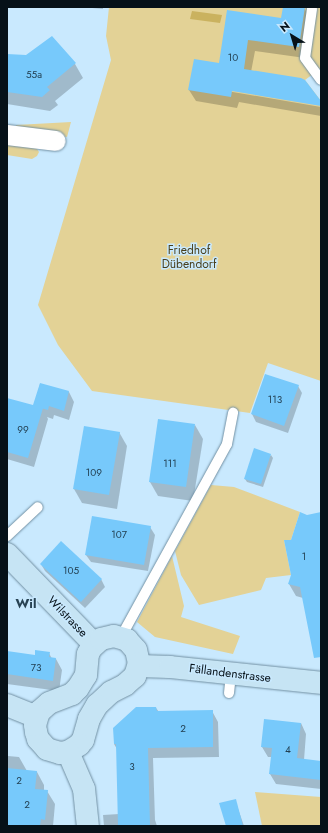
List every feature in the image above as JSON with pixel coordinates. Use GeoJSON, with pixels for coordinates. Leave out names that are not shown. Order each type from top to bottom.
{"type":"FeatureCollection","features":[{"type":"Feature","properties":{"kind":"main road","name":"Wilstrasse"},"geometry":{"type":"LineString","coordinates":[[7,554],[94,644]]}},
{"type":"Feature","properties":{"kind":"main road"},"geometry":{"type":"LineString","coordinates":[[107,637],[121,637],[132,644],[139,656],[139,666],[135,676],[131,681],[111,692],[98,704],[90,719],[83,740],[68,752],[53,751],[42,744],[36,732],[37,717],[44,707],[72,694],[78,688],[86,675],[88,654],[94,644],[107,637]]}},
{"type":"Feature","properties":{"kind":"main road","name":"Fällandenstrasse"},"geometry":{"type":"LineString","coordinates":[[139,666],[170,667],[230,684],[321,683]]}},
{"type":"Feature","properties":{"kind":"main road"},"geometry":{"type":"LineString","coordinates":[[7,705],[37,717]]}},
{"type":"Feature","properties":{"kind":"main road"},"geometry":{"type":"LineString","coordinates":[[68,752],[84,789],[88,826]]}},
{"type":"Feature","properties":{"kind":"street"},"geometry":{"type":"LineString","coordinates":[[7,135],[56,141]]}},
{"type":"Feature","properties":{"kind":"lane"},"geometry":{"type":"LineString","coordinates":[[312,9],[305,58],[321,80]]}},
{"type":"Feature","properties":{"kind":"lane"},"geometry":{"type":"LineString","coordinates":[[121,637],[227,444],[233,413]]}},
{"type":"Feature","properties":{"kind":"lane"},"geometry":{"type":"LineString","coordinates":[[7,536],[38,507]]}},
{"type":"Feature","properties":{"kind":"green space","name":"Friedhof Dübendorf"},"geometry":{"type":"Polygon","coordinates":[[[109,7],[321,7],[321,68],[305,80],[321,101],[321,381],[268,363],[250,413],[92,391],[58,345],[38,305],[111,60],[106,36],[109,7]]]}},
{"type":"Feature","properties":{"kind":"green space"},"geometry":{"type":"Polygon","coordinates":[[[71,122],[67,137],[16,129],[16,125],[71,122]]]}},
{"type":"Feature","properties":{"kind":"green space"},"geometry":{"type":"Polygon","coordinates":[[[7,136],[35,146],[39,152],[37,156],[32,159],[7,155],[7,136]]]}},
{"type":"Feature","properties":{"kind":"green space"},"geometry":{"type":"Polygon","coordinates":[[[211,485],[234,487],[300,512],[291,540],[284,540],[291,575],[266,578],[261,590],[199,605],[181,575],[175,551],[211,485]]]}},
{"type":"Feature","properties":{"kind":"green space"},"geometry":{"type":"Polygon","coordinates":[[[172,556],[184,606],[181,617],[240,636],[233,654],[155,637],[137,622],[172,556]]]}},
{"type":"Feature","properties":{"kind":"green space"},"geometry":{"type":"Polygon","coordinates":[[[255,792],[321,797],[321,826],[262,826],[255,792]]]}},
{"type":"Feature","properties":{"kind":"shaded area"},"geometry":{"type":"Polygon","coordinates":[[[192,11],[222,15],[220,23],[190,19],[192,11]]]}},
{"type":"Feature","properties":{"kind":"building"},"geometry":{"type":"Polygon","coordinates":[[[283,7],[305,7],[299,47],[248,40],[244,69],[301,78],[305,80],[321,101],[321,106],[232,91],[231,97],[188,90],[194,59],[219,63],[227,10],[281,18],[283,7]]]}},
{"type":"Feature","properties":{"kind":"building"},"geometry":{"type":"Polygon","coordinates":[[[52,36],[76,63],[47,87],[50,90],[42,97],[7,92],[7,54],[26,55],[52,36]]]}},
{"type":"Feature","properties":{"kind":"building"},"geometry":{"type":"Polygon","coordinates":[[[265,374],[299,385],[284,426],[251,414],[265,374]]]}},
{"type":"Feature","properties":{"kind":"building"},"geometry":{"type":"Polygon","coordinates":[[[40,383],[69,391],[64,411],[49,406],[48,410],[43,409],[28,458],[7,452],[7,398],[33,405],[40,383]]]}},
{"type":"Feature","properties":{"kind":"building"},"geometry":{"type":"Polygon","coordinates":[[[158,419],[195,424],[186,487],[149,482],[158,419]]]}},
{"type":"Feature","properties":{"kind":"building"},"geometry":{"type":"Polygon","coordinates":[[[84,426],[120,432],[109,495],[73,489],[84,426]]]}},
{"type":"Feature","properties":{"kind":"building"},"geometry":{"type":"Polygon","coordinates":[[[254,448],[271,454],[261,484],[244,479],[254,448]]]}},
{"type":"Feature","properties":{"kind":"building"},"geometry":{"type":"Polygon","coordinates":[[[300,512],[307,515],[321,512],[321,657],[314,658],[300,587],[288,584],[291,575],[284,540],[291,540],[300,512]]]}},
{"type":"Feature","properties":{"kind":"building"},"geometry":{"type":"Polygon","coordinates":[[[92,516],[151,526],[144,565],[85,555],[92,516]]]}},
{"type":"Feature","properties":{"kind":"building"},"geometry":{"type":"Polygon","coordinates":[[[61,541],[102,579],[81,602],[40,564],[61,541]]]}},
{"type":"Feature","properties":{"kind":"building"},"geometry":{"type":"Polygon","coordinates":[[[35,650],[50,652],[49,657],[56,658],[53,681],[7,674],[7,651],[35,655],[35,650]]]}},
{"type":"Feature","properties":{"kind":"building"},"geometry":{"type":"Polygon","coordinates":[[[136,707],[156,707],[157,711],[213,710],[213,747],[148,748],[150,826],[118,826],[116,744],[114,744],[113,728],[136,707]]]}},
{"type":"Feature","properties":{"kind":"building"},"geometry":{"type":"Polygon","coordinates":[[[264,719],[301,723],[297,758],[321,761],[321,780],[269,774],[272,748],[261,747],[264,719]]]}},
{"type":"Feature","properties":{"kind":"building"},"geometry":{"type":"Polygon","coordinates":[[[7,768],[37,771],[35,789],[48,790],[45,820],[41,819],[40,826],[7,826],[7,768]]]}},
{"type":"Feature","properties":{"kind":"building"},"geometry":{"type":"Polygon","coordinates":[[[236,799],[243,826],[226,826],[219,803],[236,799]]]}},
{"type":"Feature","properties":{"kind":"district","name":"Wil"},"geometry":{"type":"Point","coordinates":[26,604]}}]}
